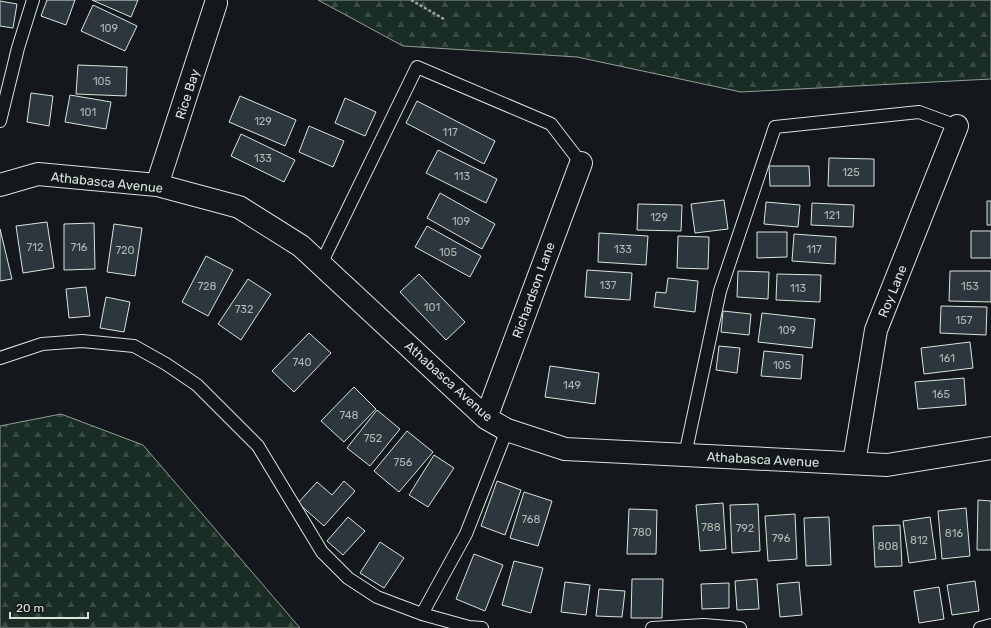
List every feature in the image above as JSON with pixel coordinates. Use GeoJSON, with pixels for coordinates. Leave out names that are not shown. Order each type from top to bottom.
{"type":"FeatureCollection","features":[{"type":"Feature","properties":{"kind":"street","name":"Rice Bay"},"geometry":{"type":"LineString","coordinates":[[157,185],[215,1]]}},
{"type":"Feature","properties":{"kind":"street","name":"Roy Lane"},"geometry":{"type":"LineString","coordinates":[[854,463],[876,330],[957,126]]}},
{"type":"Feature","properties":{"kind":"street","name":"Richardson Lane"},"geometry":{"type":"LineString","coordinates":[[486,418],[581,163]]}},
{"type":"Feature","properties":{"kind":"street","name":"Athabasca Avenue"},"geometry":{"type":"LineString","coordinates":[[0,185],[38,174],[157,185],[239,207],[301,246],[486,418],[507,430],[565,449],[887,465],[991,448]]}},
{"type":"Feature","properties":{"kind":"lane"},"geometry":{"type":"LineString","coordinates":[[0,121],[18,48],[33,0]]}},
{"type":"Feature","properties":{"kind":"lane"},"geometry":{"type":"LineString","coordinates":[[321,264],[417,67],[551,124],[581,163]]}},
{"type":"Feature","properties":{"kind":"lane"},"geometry":{"type":"LineString","coordinates":[[685,455],[720,291],[776,128],[919,112],[957,126]]}},
{"type":"Feature","properties":{"kind":"lane"},"geometry":{"type":"LineString","coordinates":[[0,358],[42,344],[82,341],[134,346],[166,364],[197,385],[258,446],[318,546],[348,578],[377,597],[422,614],[469,627],[482,628]]}},
{"type":"Feature","properties":{"kind":"lane"},"geometry":{"type":"LineString","coordinates":[[422,614],[466,534],[507,430]]}},
{"type":"Feature","properties":{"kind":"lane"},"geometry":{"type":"LineString","coordinates":[[652,628],[704,625],[740,628]]}},
{"type":"Feature","properties":{"kind":"lane"},"geometry":{"type":"LineString","coordinates":[[980,628],[991,625]]}},
{"type":"Feature","properties":{"kind":"path"},"geometry":{"type":"LineString","coordinates":[[411,0],[444,18]]}},
{"type":"Feature","properties":{"kind":"green space"},"geometry":{"type":"Polygon","coordinates":[[[318,0],[991,0],[991,79],[741,92],[577,57],[403,46],[318,0]]]}},
{"type":"Feature","properties":{"kind":"green space"},"geometry":{"type":"Polygon","coordinates":[[[61,414],[143,445],[300,628],[0,628],[0,426],[61,414]]]}},
{"type":"Feature","properties":{"kind":"building"},"geometry":{"type":"Polygon","coordinates":[[[47,0],[75,0],[66,25],[41,16],[47,0]]]}},
{"type":"Feature","properties":{"kind":"building"},"geometry":{"type":"Polygon","coordinates":[[[92,0],[138,0],[131,17],[92,0]]]}},
{"type":"Feature","properties":{"kind":"building"},"geometry":{"type":"Polygon","coordinates":[[[0,1],[17,4],[13,28],[0,26],[0,1]]]}},
{"type":"Feature","properties":{"kind":"building"},"geometry":{"type":"Polygon","coordinates":[[[93,5],[137,26],[125,51],[81,31],[93,5]]]}},
{"type":"Feature","properties":{"kind":"building"},"geometry":{"type":"Polygon","coordinates":[[[78,65],[127,67],[126,96],[76,94],[78,65]]]}},
{"type":"Feature","properties":{"kind":"building"},"geometry":{"type":"Polygon","coordinates":[[[31,93],[53,96],[49,126],[27,122],[31,93]]]}},
{"type":"Feature","properties":{"kind":"building"},"geometry":{"type":"Polygon","coordinates":[[[70,95],[111,102],[106,129],[65,122],[70,95]]]}},
{"type":"Feature","properties":{"kind":"building"},"geometry":{"type":"Polygon","coordinates":[[[240,96],[296,120],[285,146],[229,122],[240,96]]]}},
{"type":"Feature","properties":{"kind":"building"},"geometry":{"type":"Polygon","coordinates":[[[345,98],[376,112],[365,136],[335,123],[345,98]]]}},
{"type":"Feature","properties":{"kind":"building"},"geometry":{"type":"Polygon","coordinates":[[[417,101],[495,141],[484,164],[406,123],[417,101]]]}},
{"type":"Feature","properties":{"kind":"building"},"geometry":{"type":"Polygon","coordinates":[[[309,126],[344,141],[333,167],[299,152],[309,126]]]}},
{"type":"Feature","properties":{"kind":"building"},"geometry":{"type":"Polygon","coordinates":[[[241,134],[295,160],[284,182],[231,156],[241,134]]]}},
{"type":"Feature","properties":{"kind":"building"},"geometry":{"type":"Polygon","coordinates":[[[438,150],[497,179],[486,203],[426,173],[438,150]]]}},
{"type":"Feature","properties":{"kind":"building"},"geometry":{"type":"Polygon","coordinates":[[[829,158],[874,159],[874,186],[828,186],[829,158]]]}},
{"type":"Feature","properties":{"kind":"building"},"geometry":{"type":"Polygon","coordinates":[[[769,166],[809,166],[810,186],[770,186],[769,166]]]}},
{"type":"Feature","properties":{"kind":"building"},"geometry":{"type":"Polygon","coordinates":[[[440,193],[495,224],[482,249],[427,218],[440,193]]]}},
{"type":"Feature","properties":{"kind":"building"},"geometry":{"type":"Polygon","coordinates":[[[724,200],[728,229],[695,233],[691,204],[724,200]]]}},
{"type":"Feature","properties":{"kind":"building"},"geometry":{"type":"Polygon","coordinates":[[[987,201],[991,201],[991,225],[987,225],[987,201]]]}},
{"type":"Feature","properties":{"kind":"building"},"geometry":{"type":"Polygon","coordinates":[[[766,202],[800,205],[798,227],[764,224],[766,202]]]}},
{"type":"Feature","properties":{"kind":"building"},"geometry":{"type":"Polygon","coordinates":[[[812,203],[854,205],[853,227],[811,225],[812,203]]]}},
{"type":"Feature","properties":{"kind":"building"},"geometry":{"type":"Polygon","coordinates":[[[638,204],[682,205],[681,231],[637,230],[638,204]]]}},
{"type":"Feature","properties":{"kind":"building"},"geometry":{"type":"Polygon","coordinates":[[[47,222],[54,268],[23,273],[16,226],[47,222]]]}},
{"type":"Feature","properties":{"kind":"building"},"geometry":{"type":"Polygon","coordinates":[[[94,223],[95,269],[64,270],[64,224],[94,223]]]}},
{"type":"Feature","properties":{"kind":"building"},"geometry":{"type":"Polygon","coordinates":[[[114,224],[142,228],[135,276],[107,272],[114,224]]]}},
{"type":"Feature","properties":{"kind":"building"},"geometry":{"type":"Polygon","coordinates":[[[427,226],[481,256],[470,277],[415,247],[427,226]]]}},
{"type":"Feature","properties":{"kind":"building"},"geometry":{"type":"Polygon","coordinates":[[[0,229],[12,279],[0,281],[0,229]]]}},
{"type":"Feature","properties":{"kind":"building"},"geometry":{"type":"Polygon","coordinates":[[[971,231],[991,231],[991,258],[971,258],[971,231]]]}},
{"type":"Feature","properties":{"kind":"building"},"geometry":{"type":"Polygon","coordinates":[[[757,232],[787,232],[787,257],[757,258],[757,232]]]}},
{"type":"Feature","properties":{"kind":"building"},"geometry":{"type":"Polygon","coordinates":[[[599,233],[648,236],[646,265],[598,262],[599,233]]]}},
{"type":"Feature","properties":{"kind":"building"},"geometry":{"type":"Polygon","coordinates":[[[794,234],[836,237],[835,264],[792,261],[794,234]]]}},
{"type":"Feature","properties":{"kind":"building"},"geometry":{"type":"Polygon","coordinates":[[[678,236],[709,237],[708,269],[677,268],[678,236]]]}},
{"type":"Feature","properties":{"kind":"building"},"geometry":{"type":"Polygon","coordinates":[[[206,256],[233,270],[208,316],[182,302],[206,256]]]}},
{"type":"Feature","properties":{"kind":"building"},"geometry":{"type":"Polygon","coordinates":[[[587,270],[632,273],[630,300],[585,297],[587,270]]]}},
{"type":"Feature","properties":{"kind":"building"},"geometry":{"type":"Polygon","coordinates":[[[738,271],[769,272],[768,299],[737,297],[738,271]]]}},
{"type":"Feature","properties":{"kind":"building"},"geometry":{"type":"Polygon","coordinates":[[[950,271],[991,271],[991,302],[949,301],[950,271]]]}},
{"type":"Feature","properties":{"kind":"building"},"geometry":{"type":"Polygon","coordinates":[[[419,274],[465,322],[446,340],[400,292],[419,274]]]}},
{"type":"Feature","properties":{"kind":"building"},"geometry":{"type":"Polygon","coordinates":[[[777,274],[821,275],[820,302],[776,300],[777,274]]]}},
{"type":"Feature","properties":{"kind":"building"},"geometry":{"type":"Polygon","coordinates":[[[668,278],[698,281],[695,312],[654,307],[656,292],[666,293],[668,278]]]}},
{"type":"Feature","properties":{"kind":"building"},"geometry":{"type":"Polygon","coordinates":[[[248,279],[271,294],[241,340],[218,324],[248,279]]]}},
{"type":"Feature","properties":{"kind":"building"},"geometry":{"type":"Polygon","coordinates":[[[86,287],[90,316],[69,318],[66,289],[86,287]]]}},
{"type":"Feature","properties":{"kind":"building"},"geometry":{"type":"Polygon","coordinates":[[[106,297],[130,302],[124,332],[100,328],[106,297]]]}},
{"type":"Feature","properties":{"kind":"building"},"geometry":{"type":"Polygon","coordinates":[[[941,306],[987,307],[986,335],[940,333],[941,306]]]}},
{"type":"Feature","properties":{"kind":"building"},"geometry":{"type":"Polygon","coordinates":[[[723,311],[751,314],[749,335],[721,332],[723,311]]]}},
{"type":"Feature","properties":{"kind":"building"},"geometry":{"type":"Polygon","coordinates":[[[762,313],[815,319],[812,348],[758,342],[762,313]]]}},
{"type":"Feature","properties":{"kind":"building"},"geometry":{"type":"Polygon","coordinates":[[[309,333],[331,353],[294,392],[272,371],[309,333]]]}},
{"type":"Feature","properties":{"kind":"building"},"geometry":{"type":"Polygon","coordinates":[[[970,342],[973,368],[924,374],[921,348],[970,342]]]}},
{"type":"Feature","properties":{"kind":"building"},"geometry":{"type":"Polygon","coordinates":[[[719,346],[740,348],[737,373],[716,370],[719,346]]]}},
{"type":"Feature","properties":{"kind":"building"},"geometry":{"type":"Polygon","coordinates":[[[764,351],[803,355],[801,379],[761,376],[764,351]]]}},
{"type":"Feature","properties":{"kind":"building"},"geometry":{"type":"Polygon","coordinates":[[[550,366],[599,373],[595,404],[545,397],[550,366]]]}},
{"type":"Feature","properties":{"kind":"building"},"geometry":{"type":"Polygon","coordinates":[[[964,378],[966,405],[918,409],[915,382],[964,378]]]}},
{"type":"Feature","properties":{"kind":"building"},"geometry":{"type":"Polygon","coordinates":[[[354,387],[376,409],[344,442],[321,421],[354,387]]]}},
{"type":"Feature","properties":{"kind":"building"},"geometry":{"type":"Polygon","coordinates":[[[377,410],[400,429],[370,466],[347,448],[377,410]]]}},
{"type":"Feature","properties":{"kind":"building"},"geometry":{"type":"Polygon","coordinates":[[[407,431],[433,452],[399,492],[374,471],[407,431]]]}},
{"type":"Feature","properties":{"kind":"building"},"geometry":{"type":"Polygon","coordinates":[[[434,455],[454,468],[428,507],[409,495],[434,455]]]}},
{"type":"Feature","properties":{"kind":"building"},"geometry":{"type":"Polygon","coordinates":[[[344,481],[355,491],[324,526],[298,503],[317,482],[332,495],[344,481]]]}},
{"type":"Feature","properties":{"kind":"building"},"geometry":{"type":"Polygon","coordinates":[[[497,481],[521,490],[505,535],[481,526],[497,481]]]}},
{"type":"Feature","properties":{"kind":"building"},"geometry":{"type":"Polygon","coordinates":[[[524,492],[552,501],[538,546],[510,538],[524,492]]]}},
{"type":"Feature","properties":{"kind":"building"},"geometry":{"type":"Polygon","coordinates":[[[978,500],[991,501],[991,550],[977,550],[978,500]]]}},
{"type":"Feature","properties":{"kind":"building"},"geometry":{"type":"Polygon","coordinates":[[[723,503],[726,549],[700,551],[696,505],[723,503]]]}},
{"type":"Feature","properties":{"kind":"building"},"geometry":{"type":"Polygon","coordinates":[[[758,504],[760,551],[732,553],[730,505],[758,504]]]}},
{"type":"Feature","properties":{"kind":"building"},"geometry":{"type":"Polygon","coordinates":[[[966,508],[970,556],[942,559],[938,511],[966,508]]]}},
{"type":"Feature","properties":{"kind":"building"},"geometry":{"type":"Polygon","coordinates":[[[629,509],[657,510],[656,554],[627,554],[629,509]]]}},
{"type":"Feature","properties":{"kind":"building"},"geometry":{"type":"Polygon","coordinates":[[[795,514],[797,559],[768,561],[765,516],[795,514]]]}},
{"type":"Feature","properties":{"kind":"building"},"geometry":{"type":"Polygon","coordinates":[[[348,517],[365,531],[343,555],[327,541],[348,517]]]}},
{"type":"Feature","properties":{"kind":"building"},"geometry":{"type":"Polygon","coordinates":[[[829,517],[831,565],[806,566],[804,518],[829,517]]]}},
{"type":"Feature","properties":{"kind":"building"},"geometry":{"type":"Polygon","coordinates":[[[930,517],[936,559],[909,563],[903,521],[930,517]]]}},
{"type":"Feature","properties":{"kind":"building"},"geometry":{"type":"Polygon","coordinates":[[[900,525],[902,566],[875,567],[873,526],[900,525]]]}},
{"type":"Feature","properties":{"kind":"building"},"geometry":{"type":"Polygon","coordinates":[[[380,542],[404,558],[384,588],[360,573],[380,542]]]}},
{"type":"Feature","properties":{"kind":"building"},"geometry":{"type":"Polygon","coordinates":[[[474,554],[503,565],[485,611],[456,599],[474,554]]]}},
{"type":"Feature","properties":{"kind":"building"},"geometry":{"type":"Polygon","coordinates":[[[514,561],[543,568],[531,613],[502,605],[514,561]]]}},
{"type":"Feature","properties":{"kind":"building"},"geometry":{"type":"Polygon","coordinates":[[[632,579],[663,579],[662,618],[631,618],[632,579]]]}},
{"type":"Feature","properties":{"kind":"building"},"geometry":{"type":"Polygon","coordinates":[[[757,579],[759,609],[737,610],[735,581],[757,579]]]}},
{"type":"Feature","properties":{"kind":"building"},"geometry":{"type":"Polygon","coordinates":[[[975,581],[979,611],[952,615],[947,585],[975,581]]]}},
{"type":"Feature","properties":{"kind":"building"},"geometry":{"type":"Polygon","coordinates":[[[565,582],[590,585],[586,615],[561,612],[565,582]]]}},
{"type":"Feature","properties":{"kind":"building"},"geometry":{"type":"Polygon","coordinates":[[[799,582],[802,615],[780,617],[777,584],[799,582]]]}},
{"type":"Feature","properties":{"kind":"building"},"geometry":{"type":"Polygon","coordinates":[[[729,583],[729,608],[702,609],[701,584],[729,583]]]}},
{"type":"Feature","properties":{"kind":"building"},"geometry":{"type":"Polygon","coordinates":[[[939,587],[944,619],[919,623],[914,591],[939,587]]]}},
{"type":"Feature","properties":{"kind":"building"},"geometry":{"type":"Polygon","coordinates":[[[599,589],[625,591],[622,617],[596,616],[599,589]]]}}]}
